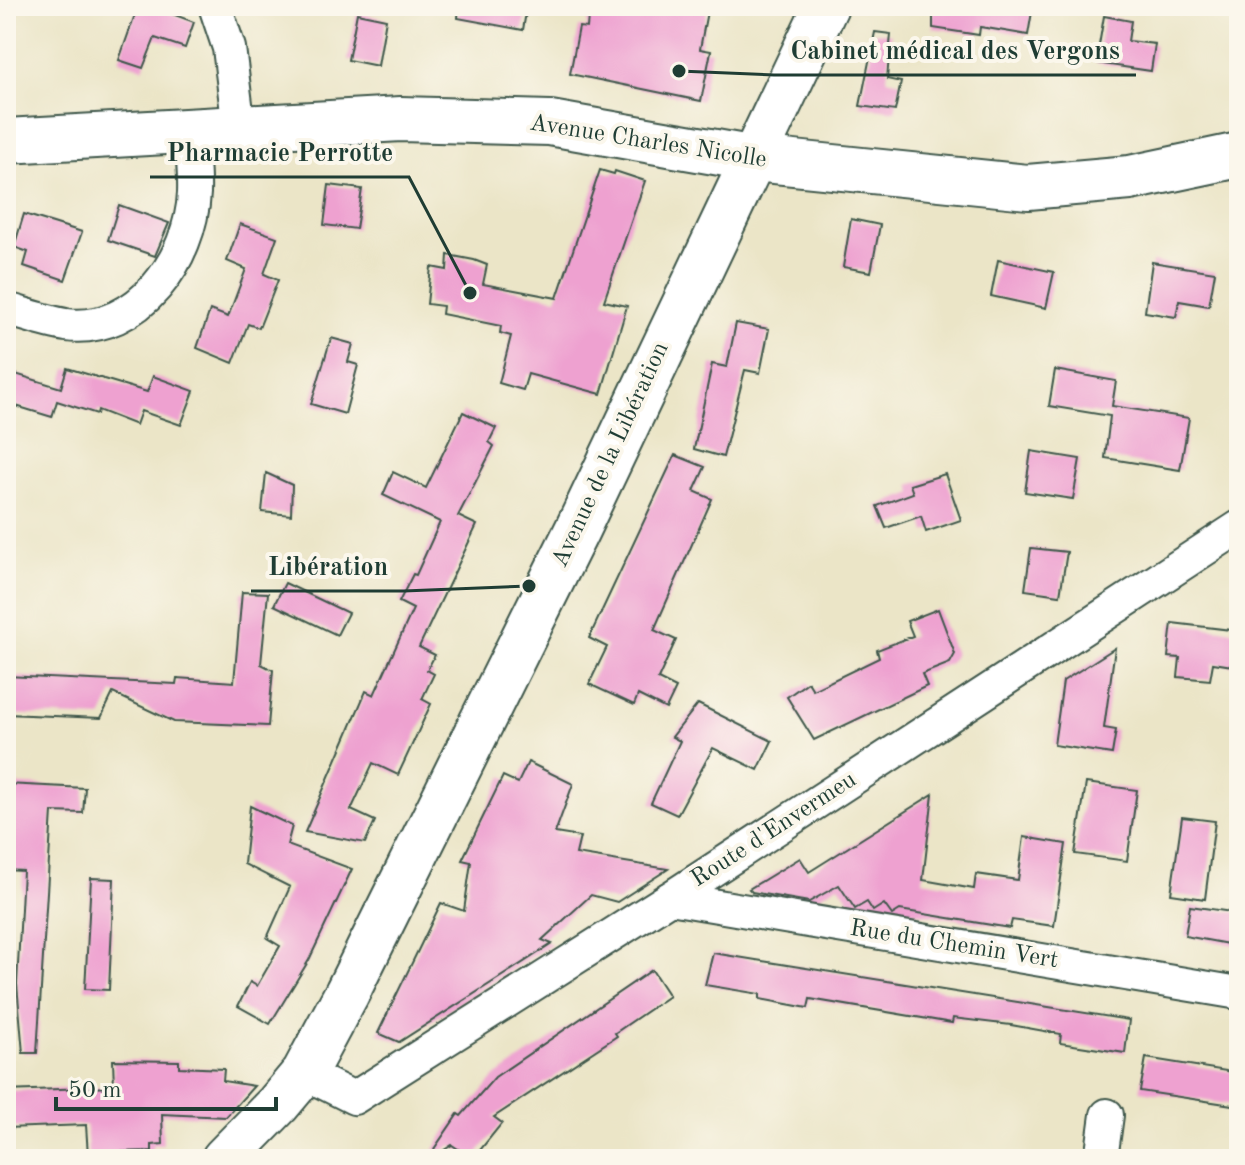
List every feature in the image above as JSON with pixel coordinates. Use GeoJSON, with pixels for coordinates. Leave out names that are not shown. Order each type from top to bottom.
{"type":"FeatureCollection","features":[{"type":"Feature","properties":{"kind":"main road","name":"Avenue de la Libération"},"geometry":{"type":"LineString","coordinates":[[224,1159],[304,1073],[366,957],[553,579],[826,6]]}},
{"type":"Feature","properties":{"kind":"main road","name":"Avenue Charles Nicolle"},"geometry":{"type":"LineString","coordinates":[[6,141],[401,119],[550,123],[755,159],[1028,187],[1130,178],[1239,155]]}},
{"type":"Feature","properties":{"kind":"street"},"geometry":{"type":"LineString","coordinates":[[215,6],[229,48],[239,128]]}},
{"type":"Feature","properties":{"kind":"street"},"geometry":{"type":"LineString","coordinates":[[6,309],[67,325],[99,323],[128,310],[155,289],[175,264],[187,228],[194,193],[193,131]]}},
{"type":"Feature","properties":{"kind":"street","name":"Route d'Envermeu"},"geometry":{"type":"LineString","coordinates":[[304,1073],[354,1098],[670,898],[1239,527]]}},
{"type":"Feature","properties":{"kind":"street","name":"Rue du Chemin Vert"},"geometry":{"type":"LineString","coordinates":[[670,898],[1239,993]]}},
{"type":"Feature","properties":{"kind":"street"},"geometry":{"type":"LineString","coordinates":[[1101,1159],[1107,1115]]}},
{"type":"Feature","properties":{"kind":"building"},"geometry":{"type":"Polygon","coordinates":[[[138,6],[151,6],[194,22],[185,48],[155,38],[143,68],[119,60],[138,6]]]}},
{"type":"Feature","properties":{"kind":"building"},"geometry":{"type":"Polygon","coordinates":[[[459,6],[527,6],[523,30],[458,18],[459,6]]]}},
{"type":"Feature","properties":{"kind":"building"},"geometry":{"type":"Polygon","coordinates":[[[589,6],[708,6],[700,49],[711,51],[701,101],[570,74],[579,27],[587,28],[589,6]]]}},
{"type":"Feature","properties":{"kind":"building"},"geometry":{"type":"Polygon","coordinates":[[[933,6],[1033,6],[1028,35],[980,27],[979,35],[933,28],[933,6]]]}},
{"type":"Feature","properties":{"kind":"building"},"geometry":{"type":"Polygon","coordinates":[[[357,13],[386,19],[378,66],[348,60],[357,13]]]}},
{"type":"Feature","properties":{"kind":"building"},"geometry":{"type":"Polygon","coordinates":[[[1104,16],[1131,21],[1128,41],[1155,44],[1151,71],[1096,63],[1104,16]]]}},
{"type":"Feature","properties":{"kind":"building"},"geometry":{"type":"Polygon","coordinates":[[[875,32],[891,34],[887,79],[901,82],[895,111],[860,106],[875,32]]]}},
{"type":"Feature","properties":{"kind":"building"},"geometry":{"type":"Polygon","coordinates":[[[600,170],[614,174],[615,171],[645,181],[604,301],[627,306],[601,394],[528,374],[523,390],[499,383],[511,336],[500,333],[501,326],[442,314],[443,306],[427,304],[431,267],[447,270],[448,255],[474,260],[487,265],[483,284],[557,298],[600,170]]]}},
{"type":"Feature","properties":{"kind":"building"},"geometry":{"type":"Polygon","coordinates":[[[329,185],[362,189],[356,229],[324,225],[329,185]]]}},
{"type":"Feature","properties":{"kind":"building"},"geometry":{"type":"Polygon","coordinates":[[[119,205],[169,223],[155,256],[108,240],[119,205]]]}},
{"type":"Feature","properties":{"kind":"building"},"geometry":{"type":"Polygon","coordinates":[[[24,214],[82,232],[65,280],[24,266],[28,252],[14,247],[24,214]]]}},
{"type":"Feature","properties":{"kind":"building"},"geometry":{"type":"Polygon","coordinates":[[[851,219],[880,225],[871,272],[843,267],[851,219]]]}},
{"type":"Feature","properties":{"kind":"building"},"geometry":{"type":"Polygon","coordinates":[[[240,224],[277,237],[264,274],[278,280],[259,328],[248,324],[233,363],[197,348],[210,310],[228,317],[246,269],[227,261],[240,224]]]}},
{"type":"Feature","properties":{"kind":"building"},"geometry":{"type":"Polygon","coordinates":[[[998,260],[1054,272],[1046,308],[991,296],[998,260]]]}},
{"type":"Feature","properties":{"kind":"building"},"geometry":{"type":"Polygon","coordinates":[[[1152,262],[1215,272],[1209,306],[1179,301],[1176,317],[1145,312],[1152,262]]]}},
{"type":"Feature","properties":{"kind":"building"},"geometry":{"type":"Polygon","coordinates":[[[736,323],[769,329],[760,373],[745,370],[723,457],[694,449],[712,364],[727,367],[736,323]]]}},
{"type":"Feature","properties":{"kind":"building"},"geometry":{"type":"Polygon","coordinates":[[[331,338],[353,344],[348,362],[358,365],[345,414],[311,404],[331,338]]]}},
{"type":"Feature","properties":{"kind":"building"},"geometry":{"type":"Polygon","coordinates":[[[67,368],[147,392],[153,376],[194,391],[181,425],[141,411],[136,425],[98,410],[97,414],[57,401],[52,417],[6,403],[6,371],[61,388],[67,368]]]}},
{"type":"Feature","properties":{"kind":"building"},"geometry":{"type":"Polygon","coordinates":[[[1055,370],[1116,381],[1112,406],[1189,418],[1180,470],[1105,458],[1110,416],[1049,406],[1055,370]]]}},
{"type":"Feature","properties":{"kind":"building"},"geometry":{"type":"Polygon","coordinates":[[[463,412],[496,428],[489,442],[494,446],[458,516],[477,525],[419,647],[435,655],[427,670],[434,674],[422,699],[431,704],[398,775],[373,763],[351,810],[375,821],[365,843],[305,832],[366,691],[374,695],[413,609],[399,602],[413,574],[416,575],[440,522],[383,495],[393,472],[426,488],[463,412]]]}},
{"type":"Feature","properties":{"kind":"building"},"geometry":{"type":"Polygon","coordinates":[[[1031,451],[1080,459],[1073,499],[1025,492],[1031,451]]]}},
{"type":"Feature","properties":{"kind":"building"},"geometry":{"type":"Polygon","coordinates":[[[675,455],[705,467],[694,491],[712,499],[654,630],[676,640],[658,679],[676,688],[666,709],[638,695],[634,705],[589,684],[607,647],[589,638],[675,455]]]}},
{"type":"Feature","properties":{"kind":"building"},"geometry":{"type":"Polygon","coordinates":[[[266,473],[292,485],[291,515],[262,512],[266,473]]]}},
{"type":"Feature","properties":{"kind":"building"},"geometry":{"type":"Polygon","coordinates":[[[945,474],[961,520],[926,532],[921,516],[886,528],[877,506],[913,493],[910,485],[945,474]]]}},
{"type":"Feature","properties":{"kind":"building"},"geometry":{"type":"Polygon","coordinates":[[[1031,548],[1067,552],[1060,595],[1025,590],[1031,548]]]}},
{"type":"Feature","properties":{"kind":"building"},"geometry":{"type":"Polygon","coordinates":[[[285,583],[348,613],[337,635],[274,605],[285,583]]]}},
{"type":"Feature","properties":{"kind":"building"},"geometry":{"type":"Polygon","coordinates":[[[242,592],[268,593],[261,664],[273,670],[268,726],[174,722],[113,693],[101,718],[6,714],[6,676],[176,684],[177,678],[234,682],[242,592]]]}},
{"type":"Feature","properties":{"kind":"building"},"geometry":{"type":"Polygon","coordinates":[[[938,609],[955,654],[950,663],[922,674],[927,686],[814,740],[787,697],[808,682],[813,690],[879,658],[877,650],[913,636],[907,621],[938,609]]]}},
{"type":"Feature","properties":{"kind":"building"},"geometry":{"type":"Polygon","coordinates":[[[1172,623],[1239,631],[1239,667],[1213,663],[1210,680],[1178,677],[1180,658],[1168,657],[1172,623]]]}},
{"type":"Feature","properties":{"kind":"building"},"geometry":{"type":"Polygon","coordinates":[[[1115,648],[1104,728],[1116,730],[1112,754],[1054,745],[1063,681],[1115,648]]]}},
{"type":"Feature","properties":{"kind":"building"},"geometry":{"type":"Polygon","coordinates":[[[698,704],[772,741],[758,770],[713,748],[677,815],[651,803],[680,741],[672,737],[698,704]]]}},
{"type":"Feature","properties":{"kind":"building"},"geometry":{"type":"Polygon","coordinates":[[[528,762],[573,784],[555,833],[580,837],[576,854],[668,869],[617,902],[591,895],[542,940],[552,944],[399,1042],[378,1033],[441,903],[464,911],[471,862],[462,860],[503,776],[518,783],[528,762]]]}},
{"type":"Feature","properties":{"kind":"building"},"geometry":{"type":"Polygon","coordinates":[[[1086,783],[1137,790],[1127,861],[1075,854],[1086,783]]]}},
{"type":"Feature","properties":{"kind":"building"},"geometry":{"type":"Polygon","coordinates":[[[6,784],[85,788],[83,813],[52,812],[37,1053],[23,1053],[17,984],[23,871],[6,870],[6,784]]]}},
{"type":"Feature","properties":{"kind":"building"},"geometry":{"type":"Polygon","coordinates":[[[933,794],[923,880],[974,889],[976,874],[1018,880],[1024,837],[1066,844],[1054,926],[1012,920],[1010,928],[900,910],[892,915],[884,904],[873,911],[867,902],[855,909],[839,885],[809,902],[749,889],[800,858],[809,872],[933,794]]]}},
{"type":"Feature","properties":{"kind":"building"},"geometry":{"type":"Polygon","coordinates":[[[250,806],[292,826],[287,845],[352,869],[309,960],[270,1024],[238,1006],[250,982],[257,986],[280,946],[267,938],[290,887],[244,864],[250,806]]]}},
{"type":"Feature","properties":{"kind":"building"},"geometry":{"type":"Polygon","coordinates":[[[1182,817],[1215,821],[1205,899],[1171,894],[1182,817]]]}},
{"type":"Feature","properties":{"kind":"building"},"geometry":{"type":"Polygon","coordinates":[[[91,878],[114,879],[109,990],[85,989],[91,878]]]}},
{"type":"Feature","properties":{"kind":"building"},"geometry":{"type":"Polygon","coordinates":[[[1190,906],[1239,913],[1239,946],[1185,936],[1190,906]]]}},
{"type":"Feature","properties":{"kind":"building"},"geometry":{"type":"Polygon","coordinates":[[[713,953],[1129,1020],[1125,1053],[1060,1043],[1061,1034],[1011,1025],[953,1018],[952,1023],[810,999],[808,1008],[760,999],[760,994],[705,985],[713,953]]]}},
{"type":"Feature","properties":{"kind":"building"},"geometry":{"type":"Polygon","coordinates":[[[652,970],[669,996],[615,1033],[617,1036],[494,1117],[502,1123],[473,1159],[452,1145],[438,1154],[434,1149],[458,1114],[461,1116],[495,1077],[652,970]]]}},
{"type":"Feature","properties":{"kind":"building"},"geometry":{"type":"Polygon","coordinates":[[[1146,1058],[1239,1073],[1239,1106],[1140,1091],[1146,1058]]]}},
{"type":"Feature","properties":{"kind":"building"},"geometry":{"type":"Polygon","coordinates":[[[113,1060],[179,1061],[179,1067],[224,1069],[223,1081],[254,1086],[226,1117],[162,1114],[163,1144],[152,1145],[152,1151],[117,1152],[118,1159],[88,1155],[86,1125],[6,1128],[6,1091],[114,1087],[113,1060]]]}},
{"type":"Feature","properties":{"kind":"place","name":"Cabinet médical des Vergons"},"geometry":{"type":"Point","coordinates":[679,71]}},
{"type":"Feature","properties":{"kind":"place","name":"Pharmacie Perrotte"},"geometry":{"type":"Point","coordinates":[470,293]}},
{"type":"Feature","properties":{"kind":"place","name":"Libération"},"geometry":{"type":"Point","coordinates":[529,586]}}]}
